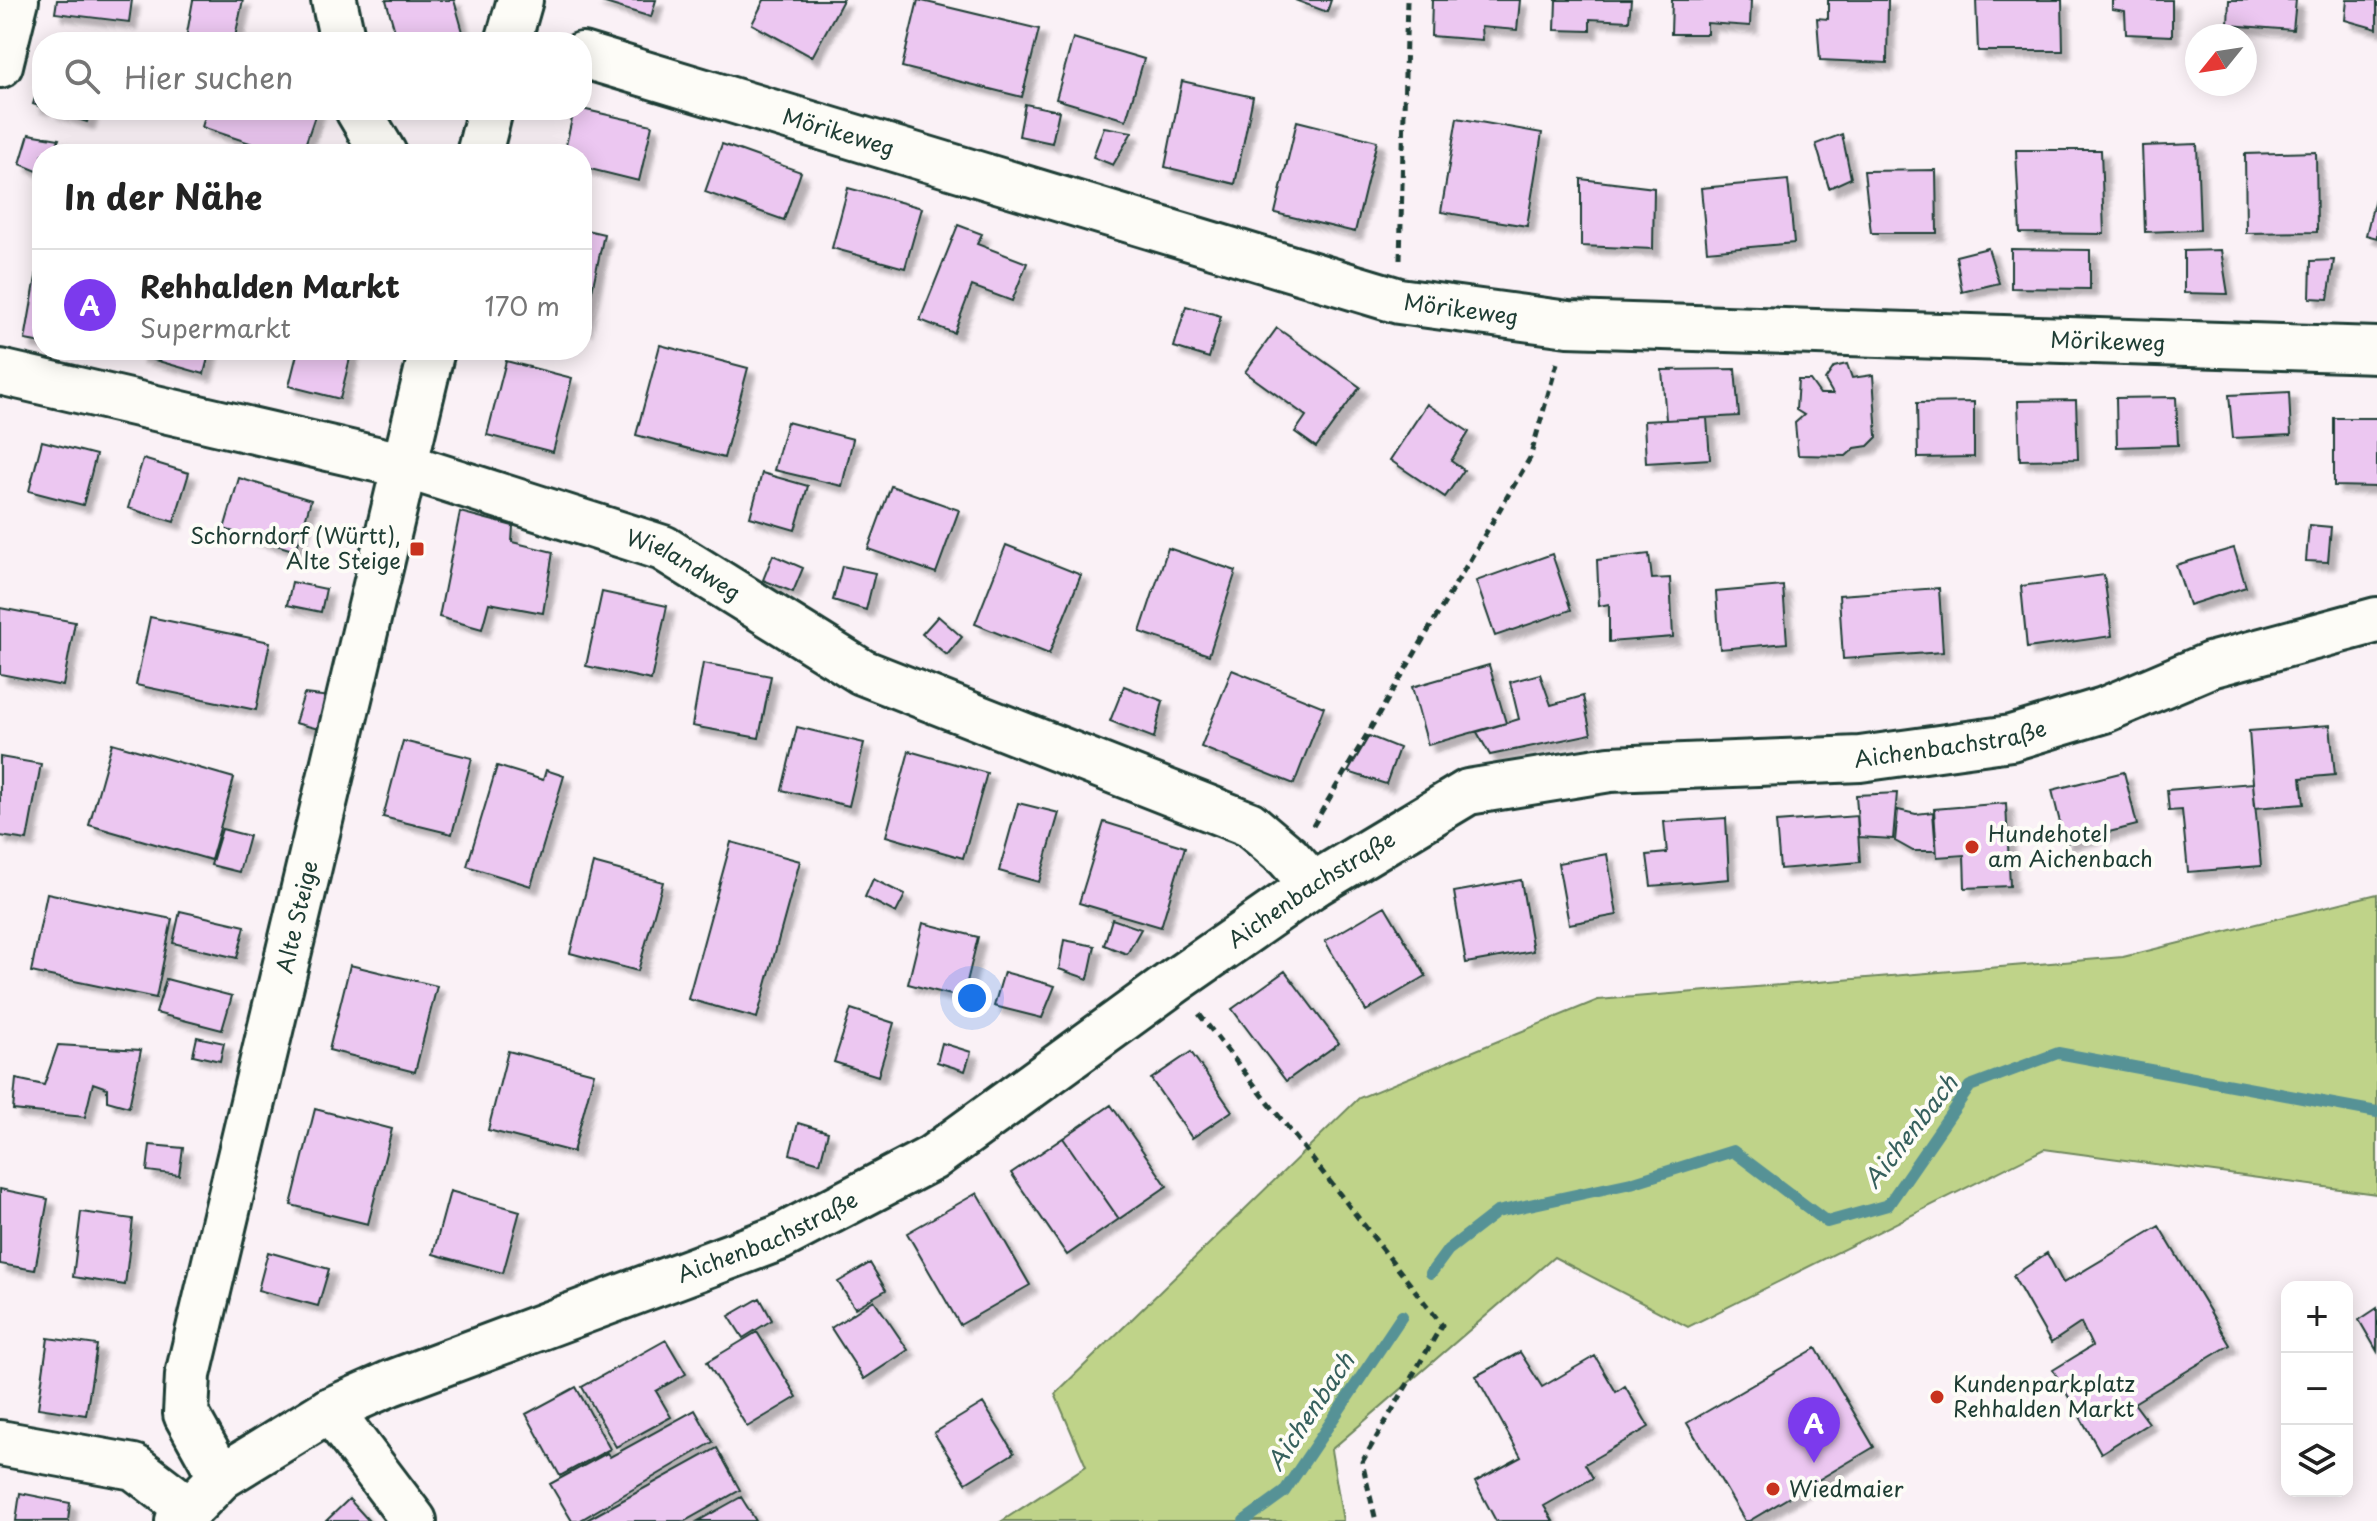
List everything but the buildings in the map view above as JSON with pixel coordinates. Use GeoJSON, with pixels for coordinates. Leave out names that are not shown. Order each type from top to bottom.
{"type":"FeatureCollection","features":[{"type":"Feature","properties":{"kind":"street"},"geometry":{"type":"LineString","coordinates":[[0,65],[16,0]]}},
{"type":"Feature","properties":{"kind":"street"},"geometry":{"type":"LineString","coordinates":[[334,0],[341,32]]}},
{"type":"Feature","properties":{"kind":"street","name":"Mörikeweg"},"geometry":{"type":"LineString","coordinates":[[592,58],[1399,301],[1568,324],[2377,350]]}},
{"type":"Feature","properties":{"kind":"street"},"geometry":{"type":"LineString","coordinates":[[364,120],[378,144]]}},
{"type":"Feature","properties":{"kind":"street"},"geometry":{"type":"LineString","coordinates":[[482,144],[488,120]]}},
{"type":"Feature","properties":{"kind":"street","name":"Alte Steige"},"geometry":{"type":"LineString","coordinates":[[221,1477],[186,1414],[188,1375],[430,360]]}},
{"type":"Feature","properties":{"kind":"street","name":"Wielandweg"},"geometry":{"type":"LineString","coordinates":[[0,372],[406,466],[663,548],[862,672],[1249,824],[1300,871]]}},
{"type":"Feature","properties":{"kind":"street","name":"Aichenbachstraße"},"geometry":{"type":"LineString","coordinates":[[184,1515],[221,1477],[330,1410],[391,1383],[779,1238],[932,1158],[1175,981],[1300,871],[1468,792],[1610,769],[1860,759],[2011,738],[2104,710],[2210,665],[2377,620]]}},
{"type":"Feature","properties":{"kind":"street"},"geometry":{"type":"LineString","coordinates":[[330,1410],[414,1521]]}},
{"type":"Feature","properties":{"kind":"street"},"geometry":{"type":"LineString","coordinates":[[0,1443],[134,1467],[184,1515]]}},
{"type":"Feature","properties":{"kind":"path"},"geometry":{"type":"LineString","coordinates":[[1399,301],[1407,0]]}},
{"type":"Feature","properties":{"kind":"path"},"geometry":{"type":"LineString","coordinates":[[1300,871],[1312,826],[1530,458],[1568,324]]}},
{"type":"Feature","properties":{"kind":"path"},"geometry":{"type":"LineString","coordinates":[[1175,981],[1442,1325],[1362,1462],[1376,1521]]}},
{"type":"Feature","properties":{"kind":"green space"},"geometry":{"type":"Polygon","coordinates":[[[2377,894],[2377,1194],[2044,1149],[1688,1327],[1554,1257],[1331,1450],[1343,1521],[1002,1521],[1086,1466],[1055,1394],[1359,1098],[1598,1000],[2123,957],[2377,894]]]}},
{"type":"Feature","properties":{"kind":"waterway","name":"Aichenbach"},"geometry":{"type":"LineString","coordinates":[[1431,1273],[1448,1250],[1497,1212],[1631,1183],[1733,1151],[1827,1222],[1888,1205],[1970,1086],[2058,1053],[2377,1112]]}},
{"type":"Feature","properties":{"kind":"waterway","name":"Aichenbach"},"geometry":{"type":"LineString","coordinates":[[1244,1521],[1284,1492],[1402,1316]]}},
{"type":"Feature","properties":{"kind":"place","name":"Schorndorf (Württ), Alte Steige"},"geometry":{"type":"Point","coordinates":[417,549]}},
{"type":"Feature","properties":{"kind":"place","name":"Hundehotel am Aichenbach"},"geometry":{"type":"Point","coordinates":[1972,847]}},
{"type":"Feature","properties":{"kind":"place","name":"Kundenparkplatz Rehhalden Markt"},"geometry":{"type":"Point","coordinates":[1937,1397]}},
{"type":"Feature","properties":{"kind":"place","name":"Rehhalden Markt"},"geometry":{"type":"Point","coordinates":[1814,1463]}},
{"type":"Feature","properties":{"kind":"place","name":"Wiedmaier"},"geometry":{"type":"Point","coordinates":[1773,1489]}}]}
